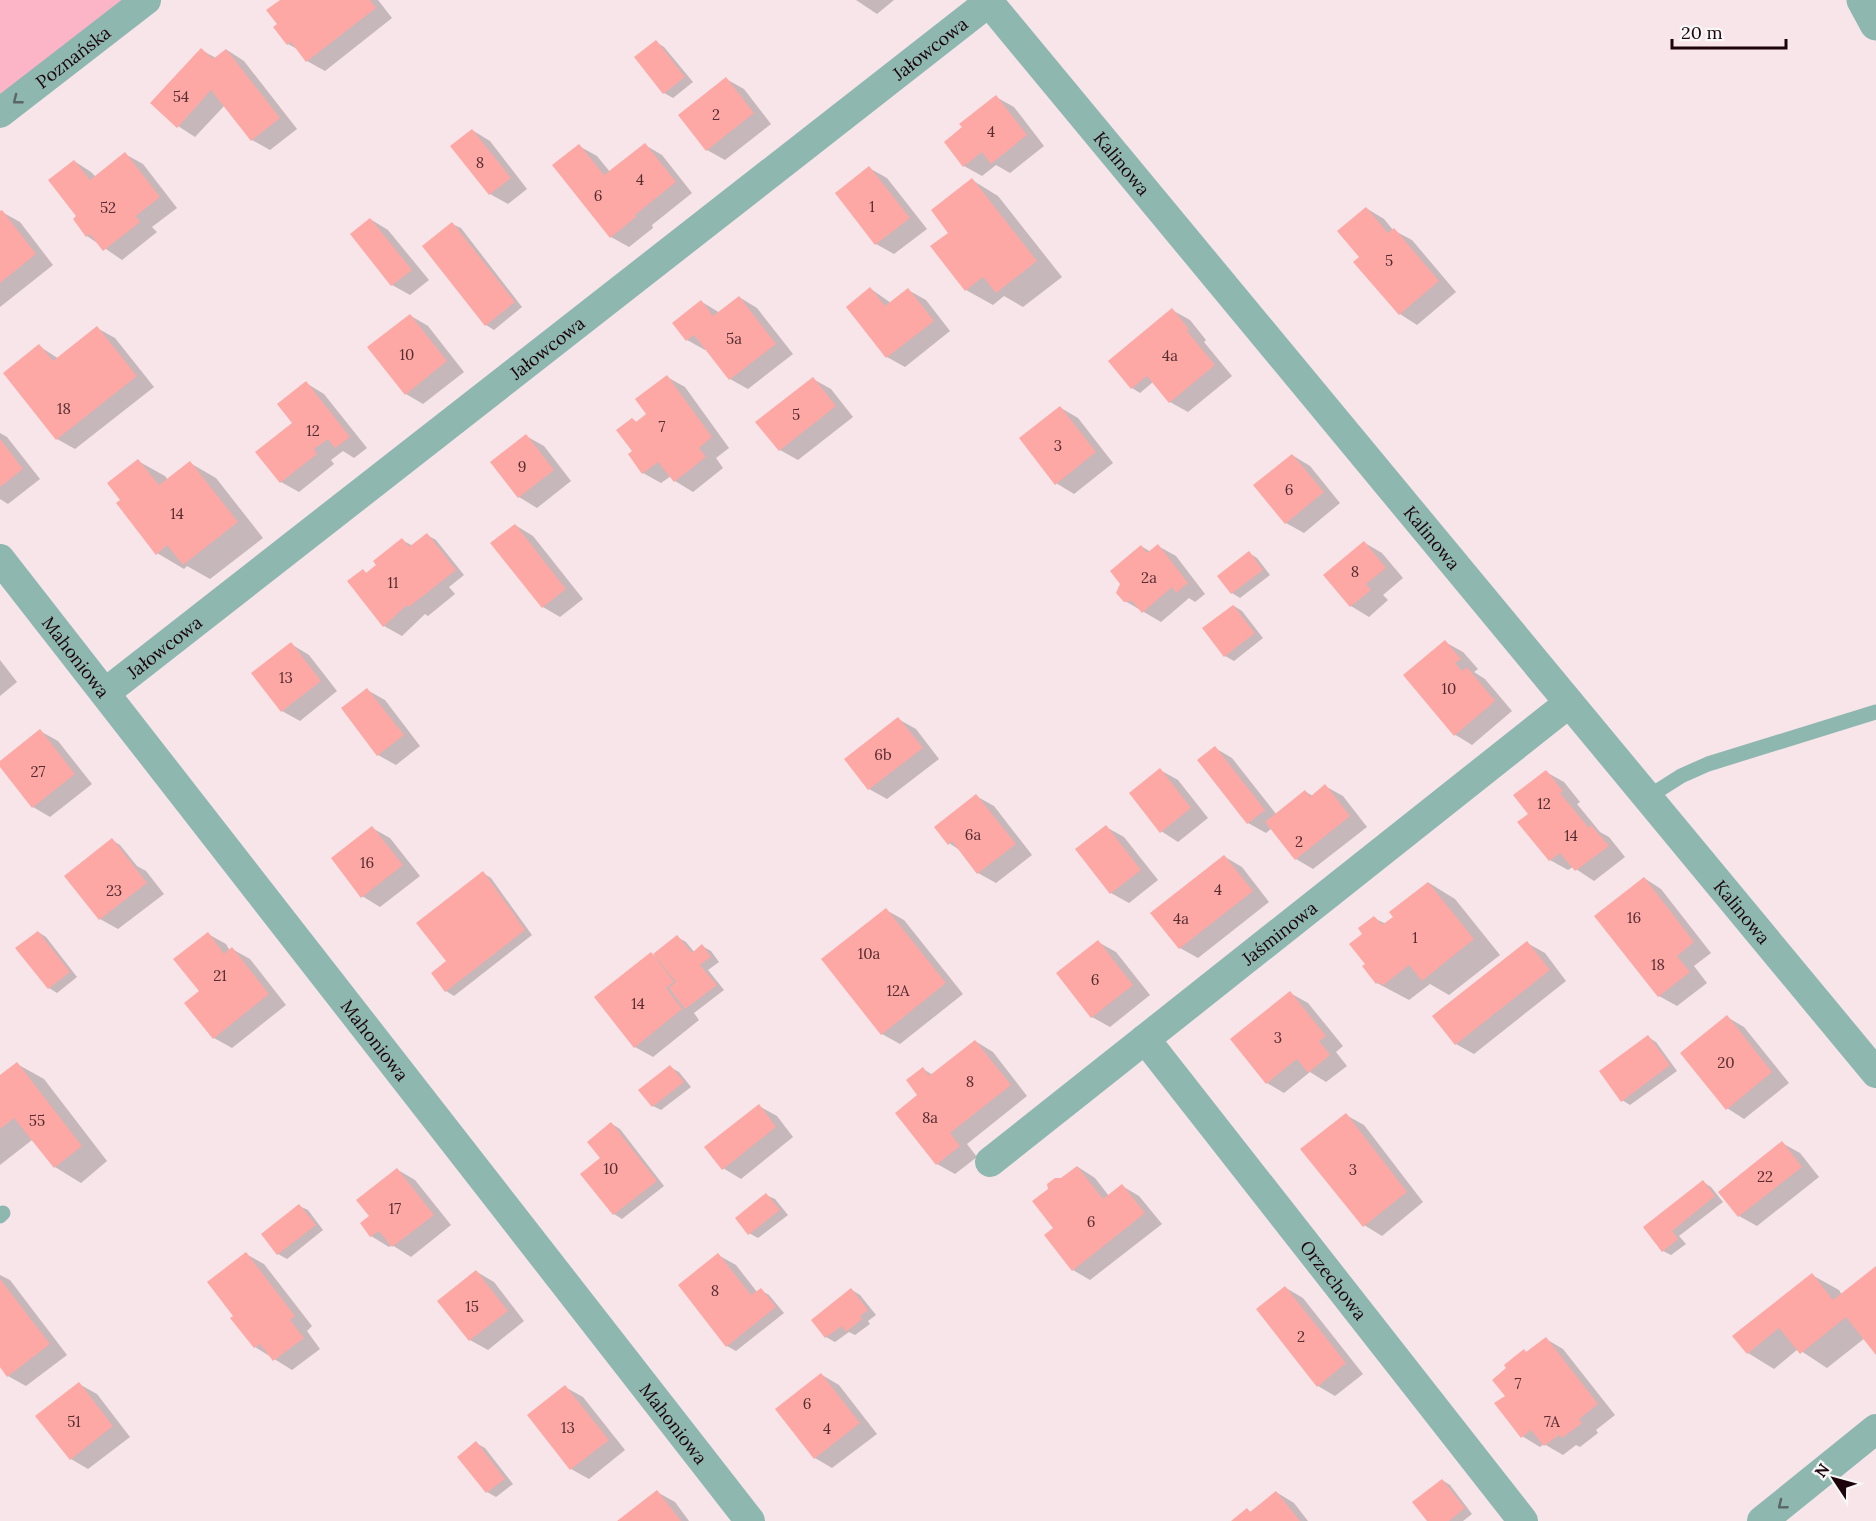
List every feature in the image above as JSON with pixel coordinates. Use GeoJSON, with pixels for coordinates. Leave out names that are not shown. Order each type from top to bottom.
{"type":"FeatureCollection","features":[{"type":"Feature","properties":{"kind":"street","name":"Poznańska"},"geometry":{"type":"LineString","coordinates":[[0,114],[146,0]]}},
{"type":"Feature","properties":{"kind":"street"},"geometry":{"type":"LineString","coordinates":[[1863,0],[1876,24]]}},
{"type":"Feature","properties":{"kind":"street","name":"Jałowcowa"},"geometry":{"type":"LineString","coordinates":[[105,693],[988,1]]}},
{"type":"Feature","properties":{"kind":"street","name":"Kalinowa"},"geometry":{"type":"LineString","coordinates":[[988,1],[1876,1074]]}},
{"type":"Feature","properties":{"kind":"street","name":"Mahoniowa"},"geometry":{"type":"LineString","coordinates":[[0,559],[750,1521]]}},
{"type":"Feature","properties":{"kind":"street","name":"Jaśminowa"},"geometry":{"type":"LineString","coordinates":[[990,1162],[1569,703]]}},
{"type":"Feature","properties":{"kind":"street","name":"Orzechowa"},"geometry":{"type":"LineString","coordinates":[[1145,1039],[1523,1521]]}},
{"type":"Feature","properties":{"kind":"street"},"geometry":{"type":"LineString","coordinates":[[1762,1521],[1876,1429]]}},
{"type":"Feature","properties":{"kind":"lane"},"geometry":{"type":"LineString","coordinates":[[1648,797],[1682,776],[1708,764],[1876,712]]}},
{"type":"Feature","properties":{"kind":"shaded area"},"geometry":{"type":"Polygon","coordinates":[[[0,0],[123,0],[0,96],[0,0]]]}},
{"type":"Feature","properties":{"kind":"building"},"geometry":{"type":"Polygon","coordinates":[[[280,0],[370,0],[376,8],[306,62],[291,42],[287,45],[273,27],[277,24],[266,10],[280,0]]]}},
{"type":"Feature","properties":{"kind":"building"},"geometry":{"type":"Polygon","coordinates":[[[656,40],[685,77],[663,94],[634,57],[656,40]]]}},
{"type":"Feature","properties":{"kind":"building"},"geometry":{"type":"Polygon","coordinates":[[[201,48],[213,59],[226,49],[280,118],[251,141],[211,90],[177,128],[150,103],[201,48]]]}},
{"type":"Feature","properties":{"kind":"building"},"geometry":{"type":"Polygon","coordinates":[[[726,77],[754,113],[706,151],[678,115],[726,77]]]}},
{"type":"Feature","properties":{"kind":"building"},"geometry":{"type":"Polygon","coordinates":[[[996,95],[1027,135],[991,164],[982,152],[963,167],[944,142],[962,127],[959,124],[996,95]]]}},
{"type":"Feature","properties":{"kind":"building"},"geometry":{"type":"Polygon","coordinates":[[[472,129],[511,178],[489,195],[450,146],[472,129]]]}},
{"type":"Feature","properties":{"kind":"building"},"geometry":{"type":"Polygon","coordinates":[[[645,143],[676,182],[610,238],[552,165],[579,144],[604,175],[645,143]]]}},
{"type":"Feature","properties":{"kind":"building"},"geometry":{"type":"Polygon","coordinates":[[[125,152],[160,197],[136,216],[140,222],[103,251],[90,234],[86,237],[73,219],[76,216],[48,180],[74,160],[90,180],[125,152]]]}},
{"type":"Feature","properties":{"kind":"building"},"geometry":{"type":"Polygon","coordinates":[[[869,166],[910,218],[875,245],[835,193],[869,166]]]}},
{"type":"Feature","properties":{"kind":"building"},"geometry":{"type":"Polygon","coordinates":[[[972,178],[1037,261],[996,293],[983,277],[965,291],[930,246],[948,233],[931,210],[972,178]]]}},
{"type":"Feature","properties":{"kind":"building"},"geometry":{"type":"Polygon","coordinates":[[[1366,207],[1388,233],[1394,228],[1439,281],[1399,315],[1353,262],[1359,257],[1337,231],[1366,207]]]}},
{"type":"Feature","properties":{"kind":"building"},"geometry":{"type":"Polygon","coordinates":[[[2,210],[36,254],[0,283],[0,211],[2,210]]]}},
{"type":"Feature","properties":{"kind":"building"},"geometry":{"type":"Polygon","coordinates":[[[370,218],[412,270],[391,286],[350,234],[370,218]]]}},
{"type":"Feature","properties":{"kind":"building"},"geometry":{"type":"Polygon","coordinates":[[[452,222],[515,302],[485,326],[422,246],[452,222]]]}},
{"type":"Feature","properties":{"kind":"building"},"geometry":{"type":"Polygon","coordinates":[[[870,287],[885,306],[908,288],[934,321],[886,358],[846,307],[870,287]]]}},
{"type":"Feature","properties":{"kind":"building"},"geometry":{"type":"Polygon","coordinates":[[[739,296],[776,344],[729,380],[694,335],[686,341],[672,323],[701,300],[713,316],[739,296]]]}},
{"type":"Feature","properties":{"kind":"building"},"geometry":{"type":"Polygon","coordinates":[[[1172,308],[1189,329],[1187,331],[1215,365],[1169,403],[1147,376],[1131,389],[1108,361],[1172,308]]]}},
{"type":"Feature","properties":{"kind":"building"},"geometry":{"type":"Polygon","coordinates":[[[410,314],[447,361],[405,395],[367,347],[410,314]]]}},
{"type":"Feature","properties":{"kind":"building"},"geometry":{"type":"Polygon","coordinates":[[[97,326],[137,376],[56,440],[3,373],[39,344],[53,361],[97,326]]]}},
{"type":"Feature","properties":{"kind":"building"},"geometry":{"type":"Polygon","coordinates":[[[667,375],[712,437],[699,448],[706,457],[674,482],[658,462],[642,474],[628,454],[632,451],[616,430],[632,418],[636,422],[646,414],[635,399],[667,375]]]}},
{"type":"Feature","properties":{"kind":"building"},"geometry":{"type":"Polygon","coordinates":[[[813,377],[836,406],[779,451],[755,422],[813,377]]]}},
{"type":"Feature","properties":{"kind":"building"},"geometry":{"type":"Polygon","coordinates":[[[306,381],[350,437],[335,448],[328,439],[314,449],[317,454],[280,483],[255,452],[292,423],[277,404],[306,381]]]}},
{"type":"Feature","properties":{"kind":"building"},"geometry":{"type":"Polygon","coordinates":[[[1060,406],[1096,452],[1055,485],[1019,438],[1060,406]]]}},
{"type":"Feature","properties":{"kind":"building"},"geometry":{"type":"Polygon","coordinates":[[[526,434],[554,470],[518,498],[490,462],[526,434]]]}},
{"type":"Feature","properties":{"kind":"building"},"geometry":{"type":"Polygon","coordinates":[[[0,439],[23,469],[0,487],[0,439]]]}},
{"type":"Feature","properties":{"kind":"building"},"geometry":{"type":"Polygon","coordinates":[[[1292,454],[1324,492],[1285,524],[1253,485],[1292,454]]]}},
{"type":"Feature","properties":{"kind":"building"},"geometry":{"type":"Polygon","coordinates":[[[138,459],[159,485],[190,461],[238,522],[183,565],[167,545],[156,555],[116,503],[120,500],[107,483],[138,459]]]}},
{"type":"Feature","properties":{"kind":"building"},"geometry":{"type":"Polygon","coordinates":[[[515,524],[566,589],[542,608],[490,543],[515,524]]]}},
{"type":"Feature","properties":{"kind":"building"},"geometry":{"type":"Polygon","coordinates":[[[427,533],[456,570],[409,607],[407,605],[383,627],[347,581],[363,569],[366,573],[376,565],[373,561],[402,538],[409,547],[427,533]]]}},
{"type":"Feature","properties":{"kind":"building"},"geometry":{"type":"Polygon","coordinates":[[[1364,541],[1386,568],[1366,584],[1371,590],[1350,607],[1323,575],[1364,541]]]}},
{"type":"Feature","properties":{"kind":"building"},"geometry":{"type":"Polygon","coordinates":[[[1158,544],[1188,583],[1176,593],[1172,587],[1142,613],[1132,601],[1124,602],[1116,593],[1120,584],[1110,571],[1141,545],[1147,553],[1158,544]]]}},
{"type":"Feature","properties":{"kind":"building"},"geometry":{"type":"Polygon","coordinates":[[[1249,551],[1263,570],[1231,594],[1217,576],[1249,551]]]}},
{"type":"Feature","properties":{"kind":"building"},"geometry":{"type":"Polygon","coordinates":[[[1233,605],[1255,633],[1224,657],[1202,628],[1233,605]]]}},
{"type":"Feature","properties":{"kind":"building"},"geometry":{"type":"Polygon","coordinates":[[[1445,640],[1461,659],[1455,663],[1462,671],[1467,667],[1495,701],[1454,736],[1403,675],[1445,640]]]}},
{"type":"Feature","properties":{"kind":"building"},"geometry":{"type":"Polygon","coordinates":[[[291,642],[321,681],[281,712],[251,673],[291,642]]]}},
{"type":"Feature","properties":{"kind":"building"},"geometry":{"type":"Polygon","coordinates":[[[367,688],[404,735],[377,756],[341,708],[367,688]]]}},
{"type":"Feature","properties":{"kind":"building"},"geometry":{"type":"Polygon","coordinates":[[[898,717],[923,748],[868,790],[844,759],[898,717]]]}},
{"type":"Feature","properties":{"kind":"building"},"geometry":{"type":"Polygon","coordinates":[[[40,729],[75,774],[32,808],[0,767],[0,761],[40,729]]]}},
{"type":"Feature","properties":{"kind":"building"},"geometry":{"type":"Polygon","coordinates":[[[1215,746],[1265,810],[1247,824],[1197,760],[1215,746]]]}},
{"type":"Feature","properties":{"kind":"building"},"geometry":{"type":"Polygon","coordinates":[[[1160,768],[1191,808],[1160,833],[1129,793],[1160,768]]]}},
{"type":"Feature","properties":{"kind":"building"},"geometry":{"type":"Polygon","coordinates":[[[1546,770],[1563,791],[1560,793],[1589,828],[1591,825],[1609,846],[1575,871],[1560,853],[1549,861],[1517,822],[1528,814],[1513,795],[1546,770]]]}},
{"type":"Feature","properties":{"kind":"building"},"geometry":{"type":"Polygon","coordinates":[[[1325,784],[1350,816],[1295,860],[1265,822],[1305,790],[1310,797],[1325,784]]]}},
{"type":"Feature","properties":{"kind":"building"},"geometry":{"type":"Polygon","coordinates":[[[976,794],[1016,844],[977,874],[952,841],[948,845],[934,827],[976,794]]]}},
{"type":"Feature","properties":{"kind":"building"},"geometry":{"type":"Polygon","coordinates":[[[1106,825],[1141,870],[1110,894],[1075,849],[1106,825]]]}},
{"type":"Feature","properties":{"kind":"building"},"geometry":{"type":"Polygon","coordinates":[[[372,826],[403,865],[361,898],[331,858],[372,826]]]}},
{"type":"Feature","properties":{"kind":"building"},"geometry":{"type":"Polygon","coordinates":[[[112,838],[147,883],[99,920],[64,876],[112,838]]]}},
{"type":"Feature","properties":{"kind":"building"},"geometry":{"type":"Polygon","coordinates":[[[1224,855],[1253,891],[1179,949],[1150,913],[1224,855]]]}},
{"type":"Feature","properties":{"kind":"building"},"geometry":{"type":"Polygon","coordinates":[[[483,871],[525,930],[445,992],[431,973],[446,961],[416,923],[483,871]]]}},
{"type":"Feature","properties":{"kind":"building"},"geometry":{"type":"Polygon","coordinates":[[[1644,877],[1694,942],[1677,956],[1690,972],[1658,997],[1594,916],[1644,877]]]}},
{"type":"Feature","properties":{"kind":"building"},"geometry":{"type":"Polygon","coordinates":[[[1428,882],[1474,939],[1422,981],[1409,965],[1382,986],[1379,982],[1376,984],[1362,966],[1365,964],[1349,944],[1362,934],[1358,928],[1374,916],[1382,925],[1393,917],[1389,912],[1428,882]]]}},
{"type":"Feature","properties":{"kind":"building"},"geometry":{"type":"Polygon","coordinates":[[[886,908],[946,983],[881,1035],[821,959],[886,908]]]}},
{"type":"Feature","properties":{"kind":"building"},"geometry":{"type":"Polygon","coordinates":[[[38,931],[70,972],[48,989],[15,948],[38,931]]]}},
{"type":"Feature","properties":{"kind":"building"},"geometry":{"type":"Polygon","coordinates":[[[208,932],[224,954],[232,947],[269,994],[213,1039],[184,1003],[199,991],[173,959],[208,932]]]}},
{"type":"Feature","properties":{"kind":"building"},"geometry":{"type":"Polygon","coordinates":[[[677,935],[692,953],[702,944],[711,957],[700,965],[717,985],[685,1009],[669,988],[676,982],[653,954],[677,935]]]}},
{"type":"Feature","properties":{"kind":"building"},"geometry":{"type":"Polygon","coordinates":[[[1098,940],[1133,985],[1091,1018],[1056,973],[1098,940]]]}},
{"type":"Feature","properties":{"kind":"building"},"geometry":{"type":"Polygon","coordinates":[[[1527,941],[1550,970],[1455,1045],[1432,1016],[1527,941]]]}},
{"type":"Feature","properties":{"kind":"building"},"geometry":{"type":"Polygon","coordinates":[[[651,952],[674,982],[666,988],[682,1009],[634,1048],[594,997],[651,952]]]}},
{"type":"Feature","properties":{"kind":"building"},"geometry":{"type":"Polygon","coordinates":[[[1290,991],[1326,1036],[1319,1041],[1330,1055],[1308,1073],[1297,1059],[1266,1084],[1230,1039],[1290,991]]]}},
{"type":"Feature","properties":{"kind":"building"},"geometry":{"type":"Polygon","coordinates":[[[1727,1015],[1772,1072],[1726,1110],[1680,1053],[1727,1015]]]}},
{"type":"Feature","properties":{"kind":"building"},"geometry":{"type":"Polygon","coordinates":[[[1648,1035],[1670,1065],[1621,1102],[1599,1071],[1648,1035]]]}},
{"type":"Feature","properties":{"kind":"building"},"geometry":{"type":"Polygon","coordinates":[[[975,1040],[1011,1085],[950,1133],[960,1146],[936,1165],[895,1113],[917,1095],[906,1080],[923,1067],[929,1076],[975,1040]]]}},
{"type":"Feature","properties":{"kind":"building"},"geometry":{"type":"Polygon","coordinates":[[[17,1062],[82,1146],[54,1168],[14,1118],[0,1129],[0,1075],[17,1062]]]}},
{"type":"Feature","properties":{"kind":"building"},"geometry":{"type":"Polygon","coordinates":[[[670,1065],[684,1082],[652,1107],[638,1090],[670,1065]]]}},
{"type":"Feature","properties":{"kind":"building"},"geometry":{"type":"Polygon","coordinates":[[[759,1104],[776,1127],[722,1170],[704,1147],[759,1104]]]}},
{"type":"Feature","properties":{"kind":"building"},"geometry":{"type":"Polygon","coordinates":[[[1346,1113],[1407,1192],[1363,1227],[1300,1149],[1346,1113]]]}},
{"type":"Feature","properties":{"kind":"building"},"geometry":{"type":"Polygon","coordinates":[[[611,1122],[657,1181],[613,1215],[580,1174],[600,1158],[587,1142],[611,1122]]]}},
{"type":"Feature","properties":{"kind":"building"},"geometry":{"type":"Polygon","coordinates":[[[1782,1141],[1802,1167],[1738,1217],[1718,1192],[1782,1141]]]}},
{"type":"Feature","properties":{"kind":"building"},"geometry":{"type":"Polygon","coordinates":[[[1077,1166],[1103,1199],[1122,1184],[1145,1213],[1072,1271],[1044,1235],[1053,1228],[1032,1201],[1048,1189],[1047,1184],[1055,1178],[1061,1178],[1077,1166]]]}},
{"type":"Feature","properties":{"kind":"building"},"geometry":{"type":"Polygon","coordinates":[[[397,1168],[434,1215],[392,1247],[379,1231],[370,1237],[360,1223],[369,1216],[356,1200],[397,1168]]]}},
{"type":"Feature","properties":{"kind":"building"},"geometry":{"type":"Polygon","coordinates":[[[1703,1180],[1715,1196],[1672,1231],[1678,1239],[1662,1252],[1643,1227],[1703,1180]]]}},
{"type":"Feature","properties":{"kind":"building"},"geometry":{"type":"Polygon","coordinates":[[[766,1193],[780,1210],[748,1235],[735,1218],[766,1193]]]}},
{"type":"Feature","properties":{"kind":"building"},"geometry":{"type":"Polygon","coordinates":[[[299,1204],[316,1225],[277,1255],[261,1234],[299,1204]]]}},
{"type":"Feature","properties":{"kind":"building"},"geometry":{"type":"Polygon","coordinates":[[[246,1252],[295,1316],[290,1320],[304,1338],[273,1361],[260,1344],[254,1348],[230,1318],[233,1316],[207,1282],[246,1252]]]}},
{"type":"Feature","properties":{"kind":"building"},"geometry":{"type":"Polygon","coordinates":[[[718,1253],[751,1295],[761,1288],[776,1307],[726,1347],[678,1285],[718,1253]]]}},
{"type":"Feature","properties":{"kind":"building"},"geometry":{"type":"Polygon","coordinates":[[[1876,1266],[1876,1355],[1846,1317],[1800,1354],[1779,1328],[1747,1354],[1732,1336],[1812,1273],[1833,1300],[1876,1266]]]}},
{"type":"Feature","properties":{"kind":"building"},"geometry":{"type":"Polygon","coordinates":[[[476,1270],[508,1311],[469,1341],[437,1301],[476,1270]]]}},
{"type":"Feature","properties":{"kind":"building"},"geometry":{"type":"Polygon","coordinates":[[[0,1279],[50,1344],[7,1377],[0,1367],[0,1279]]]}},
{"type":"Feature","properties":{"kind":"building"},"geometry":{"type":"Polygon","coordinates":[[[1285,1286],[1346,1363],[1317,1387],[1256,1309],[1285,1286]]]}},
{"type":"Feature","properties":{"kind":"building"},"geometry":{"type":"Polygon","coordinates":[[[851,1288],[868,1310],[860,1316],[862,1319],[846,1332],[842,1326],[825,1338],[811,1320],[851,1288]]]}},
{"type":"Feature","properties":{"kind":"building"},"geometry":{"type":"Polygon","coordinates":[[[1546,1337],[1598,1404],[1579,1419],[1582,1423],[1562,1438],[1559,1435],[1544,1446],[1531,1430],[1521,1438],[1494,1403],[1505,1396],[1492,1380],[1506,1368],[1504,1365],[1524,1349],[1526,1352],[1546,1337]]]}},
{"type":"Feature","properties":{"kind":"building"},"geometry":{"type":"Polygon","coordinates":[[[821,1373],[860,1423],[814,1459],[775,1409],[821,1373]]]}},
{"type":"Feature","properties":{"kind":"building"},"geometry":{"type":"Polygon","coordinates":[[[79,1382],[113,1426],[70,1460],[35,1416],[79,1382]]]}},
{"type":"Feature","properties":{"kind":"building"},"geometry":{"type":"Polygon","coordinates":[[[565,1385],[609,1440],[570,1470],[527,1415],[565,1385]]]}},
{"type":"Feature","properties":{"kind":"building"},"geometry":{"type":"Polygon","coordinates":[[[476,1441],[505,1479],[486,1493],[457,1457],[476,1441]]]}},
{"type":"Feature","properties":{"kind":"building"},"geometry":{"type":"Polygon","coordinates":[[[1442,1479],[1465,1508],[1449,1521],[1427,1521],[1412,1502],[1442,1479]]]}},
{"type":"Feature","properties":{"kind":"building"},"geometry":{"type":"Polygon","coordinates":[[[657,1490],[681,1521],[617,1521],[657,1490]]]}},
{"type":"Feature","properties":{"kind":"building"},"geometry":{"type":"Polygon","coordinates":[[[1276,1491],[1300,1521],[1231,1521],[1247,1508],[1250,1512],[1276,1491]]]}}]}
